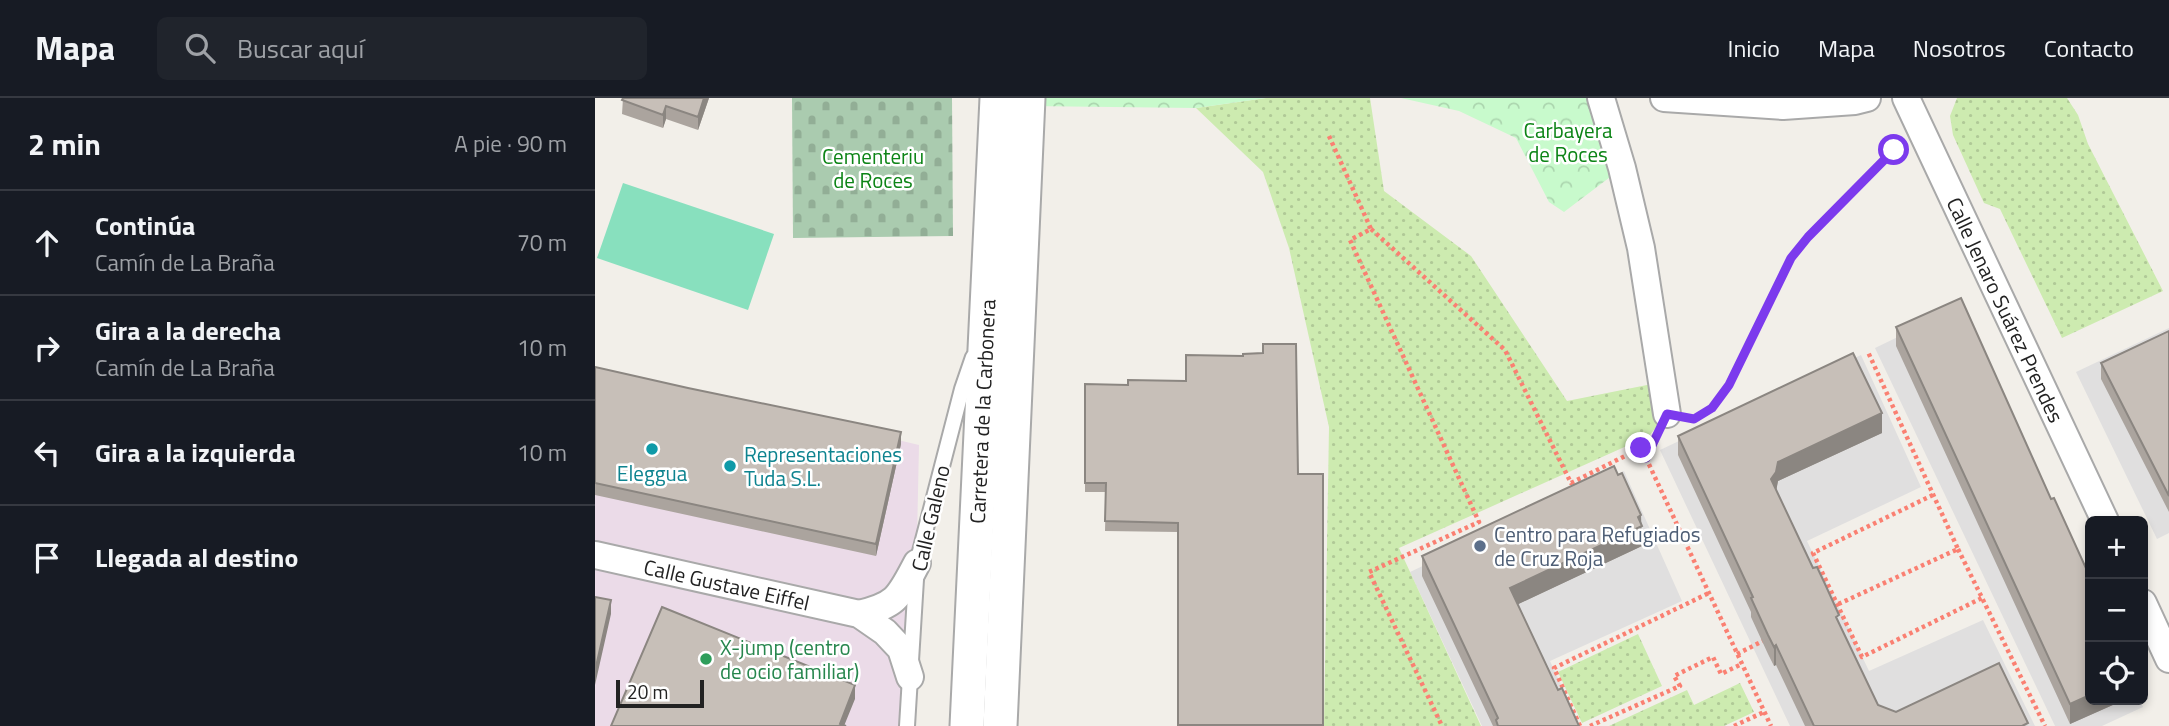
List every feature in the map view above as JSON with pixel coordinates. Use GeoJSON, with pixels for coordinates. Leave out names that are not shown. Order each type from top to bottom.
{"type":"FeatureCollection","features":[{"type":"Feature","properties":{"kind":"street"},"geometry":{"type":"LineString","coordinates":[[1601,98],[1622,168],[1641,248],[1667,414]]}},
{"type":"Feature","properties":{"kind":"street"},"geometry":{"type":"LineString","coordinates":[[1666,98],[1783,106],[1867,98]]}},
{"type":"Feature","properties":{"kind":"street","name":"Calle Jenaro Suárez Prendes"},"geometry":{"type":"LineString","coordinates":[[1906,98],[2103,516]]}},
{"type":"Feature","properties":{"kind":"street","name":"Carretera de la Carbonera"},"geometry":{"type":"LineString","coordinates":[[967,726],[987,315],[1018,101]]}},
{"type":"Feature","properties":{"kind":"street","name":"Carretera de la Carbonera"},"geometry":{"type":"LineString","coordinates":[[999,726],[1018,101]]}},
{"type":"Feature","properties":{"kind":"street","name":"Calle Gustave Eiffel"},"geometry":{"type":"LineString","coordinates":[[595,555],[859,614],[885,632],[901,649],[910,677]]}},
{"type":"Feature","properties":{"kind":"street"},"geometry":{"type":"LineString","coordinates":[[859,614],[884,608],[901,594],[917,563]]}},
{"type":"Feature","properties":{"kind":"street"},"geometry":{"type":"LineString","coordinates":[[2148,614],[2169,659]]}},
{"type":"Feature","properties":{"kind":"lane","name":"Calle Galeno"},"geometry":{"type":"LineString","coordinates":[[907,726],[917,563],[962,388],[987,315]]}},
{"type":"Feature","properties":{"kind":"path"},"geometry":{"type":"LineString","coordinates":[[1329,136],[1371,229],[1505,350],[1571,483],[1641,448],[1771,726]]}},
{"type":"Feature","properties":{"kind":"path"},"geometry":{"type":"LineString","coordinates":[[1646,458],[1667,414],[1694,419],[1712,408],[1729,385],[1791,258],[1808,237],[1894,150],[1904,144]]}},
{"type":"Feature","properties":{"kind":"path"},"geometry":{"type":"LineString","coordinates":[[1371,229],[1350,240],[1479,522],[1369,572],[1442,726]]}},
{"type":"Feature","properties":{"kind":"path"},"geometry":{"type":"LineString","coordinates":[[1868,352],[1958,548],[2045,726]]}},
{"type":"Feature","properties":{"kind":"path"},"geometry":{"type":"LineString","coordinates":[[1933,495],[1813,553],[1837,604],[1862,656],[1982,598]]}},
{"type":"Feature","properties":{"kind":"path"},"geometry":{"type":"LineString","coordinates":[[1824,611],[1958,548]]}},
{"type":"Feature","properties":{"kind":"path"},"geometry":{"type":"LineString","coordinates":[[1580,726],[1554,668],[1709,593]]}},
{"type":"Feature","properties":{"kind":"path"},"geometry":{"type":"LineString","coordinates":[[1737,654],[1775,635]]}},
{"type":"Feature","properties":{"kind":"path"},"geometry":{"type":"LineString","coordinates":[[1590,726],[1680,686],[1674,676],[1713,657],[1721,674],[1742,664]]}},
{"type":"Feature","properties":{"kind":"path"},"geometry":{"type":"LineString","coordinates":[[1734,726],[1764,712]]}},
{"type":"Feature","properties":{"kind":"shaded area"},"geometry":{"type":"Polygon","coordinates":[[[1960,307],[2085,685],[2085,705],[2143,707],[2102,726],[2055,726],[1875,348],[1960,307]]]}},
{"type":"Feature","properties":{"kind":"shaded area"},"geometry":{"type":"Polygon","coordinates":[[[2169,328],[2169,533],[2157,539],[2076,372],[2169,328]]]}},
{"type":"Feature","properties":{"kind":"shaded area"},"geometry":{"type":"Polygon","coordinates":[[[1861,355],[1921,487],[1807,541],[1869,671],[1983,620],[2035,726],[1790,726],[1660,450],[1861,355]]]}},
{"type":"Feature","properties":{"kind":"shaded area"},"geometry":{"type":"Polygon","coordinates":[[[595,368],[919,445],[913,726],[595,726],[595,368]]]}},
{"type":"Feature","properties":{"kind":"shaded area"},"geometry":{"type":"Polygon","coordinates":[[[1624,471],[1682,601],[1550,661],[1580,726],[1482,726],[1410,572],[1624,471]]]}},
{"type":"Feature","properties":{"kind":"green space","name":"Cementeriu de Roces"},"geometry":{"type":"Polygon","coordinates":[[[792,98],[952,98],[953,236],[793,238],[792,98]]]}},
{"type":"Feature","properties":{"kind":"green space"},"geometry":{"type":"Polygon","coordinates":[[[1028,98],[1266,98],[1196,108],[1028,106],[1028,98]]]}},
{"type":"Feature","properties":{"kind":"green space"},"geometry":{"type":"Polygon","coordinates":[[[1266,98],[1370,98],[1384,191],[1471,256],[1567,401],[1662,382],[1667,414],[1649,436],[1399,548],[1481,726],[1324,726],[1329,427],[1289,248],[1263,172],[1196,108],[1266,98]]]}},
{"type":"Feature","properties":{"kind":"green space","name":"Carbayera de Roces"},"geometry":{"type":"Polygon","coordinates":[[[1401,98],[1601,98],[1622,168],[1564,212],[1549,202],[1516,138],[1459,111],[1401,98]]]}},
{"type":"Feature","properties":{"kind":"green space"},"geometry":{"type":"Polygon","coordinates":[[[1957,98],[2067,98],[2078,115],[2088,144],[2163,291],[2062,338],[2000,209],[1984,203],[1953,135],[1950,116],[1957,98]]]}},
{"type":"Feature","properties":{"kind":"green space"},"geometry":{"type":"Polygon","coordinates":[[[623,183],[774,234],[748,310],[597,258],[623,183]]]}},
{"type":"Feature","properties":{"kind":"green space"},"geometry":{"type":"Polygon","coordinates":[[[1638,634],[1662,686],[1582,723],[1558,672],[1638,634]]]}},
{"type":"Feature","properties":{"kind":"green space"},"geometry":{"type":"Polygon","coordinates":[[[1740,683],[1754,712],[1724,726],[1609,726],[1687,690],[1694,705],[1740,683]]]}},
{"type":"Feature","properties":{"kind":"building"},"geometry":{"type":"Polygon","coordinates":[[[704,98],[698,117],[666,106],[663,115],[622,100],[704,98]]]}},
{"type":"Feature","properties":{"kind":"building"},"geometry":{"type":"Polygon","coordinates":[[[1961,298],[2051,499],[2054,498],[2085,566],[2085,697],[2070,704],[1896,327],[1961,298]]]}},
{"type":"Feature","properties":{"kind":"building"},"geometry":{"type":"Polygon","coordinates":[[[2169,331],[2169,496],[2101,363],[2169,331]]]}},
{"type":"Feature","properties":{"kind":"building"},"geometry":{"type":"Polygon","coordinates":[[[1263,344],[1296,344],[1298,474],[1323,474],[1323,725],[1178,725],[1178,523],[1105,521],[1106,483],[1085,483],[1085,384],[1128,385],[1128,380],[1186,381],[1186,355],[1243,356],[1263,353],[1263,344]]]}},
{"type":"Feature","properties":{"kind":"building"},"geometry":{"type":"Polygon","coordinates":[[[1853,353],[1882,413],[1778,462],[1771,479],[1813,568],[1817,567],[1839,615],[1836,617],[1878,705],[1896,712],[1999,663],[2028,723],[2022,726],[1814,726],[1751,598],[1753,597],[1678,436],[1853,353]]]}},
{"type":"Feature","properties":{"kind":"building"},"geometry":{"type":"Polygon","coordinates":[[[595,367],[901,432],[876,544],[595,483],[595,367]]]}},
{"type":"Feature","properties":{"kind":"building"},"geometry":{"type":"Polygon","coordinates":[[[1614,466],[1618,475],[1622,473],[1641,515],[1638,517],[1642,526],[1510,588],[1558,690],[1562,688],[1579,726],[1498,726],[1498,718],[1422,556],[1614,466]]]}},
{"type":"Feature","properties":{"kind":"building"},"geometry":{"type":"Polygon","coordinates":[[[595,597],[611,600],[595,671],[595,597]]]}},
{"type":"Feature","properties":{"kind":"building","name":"X-jump (centro de ocio familiar)"},"geometry":{"type":"Polygon","coordinates":[[[662,607],[855,685],[840,724],[846,726],[611,726],[662,607]]]}},
{"type":"Feature","properties":{"kind":"place","name":"Eleggua"},"geometry":{"type":"Point","coordinates":[652,449]}},
{"type":"Feature","properties":{"kind":"place","name":"Representaciones Tuda S.L."},"geometry":{"type":"Point","coordinates":[730,466]}},
{"type":"Feature","properties":{"kind":"place","name":"Centro para Refugiados de Cruz Roja"},"geometry":{"type":"Point","coordinates":[1480,546]}},
{"type":"Feature","properties":{"kind":"place","name":"X-jump (centro de ocio familiar)"},"geometry":{"type":"Point","coordinates":[706,659]}},
{"type":"Feature","properties":{"kind":"route"},"geometry":{"type":"LineString","coordinates":[[1641,448],[1646,458],[1667,414],[1694,419],[1712,408],[1729,385],[1791,258],[1808,237],[1894,150]]}}]}
